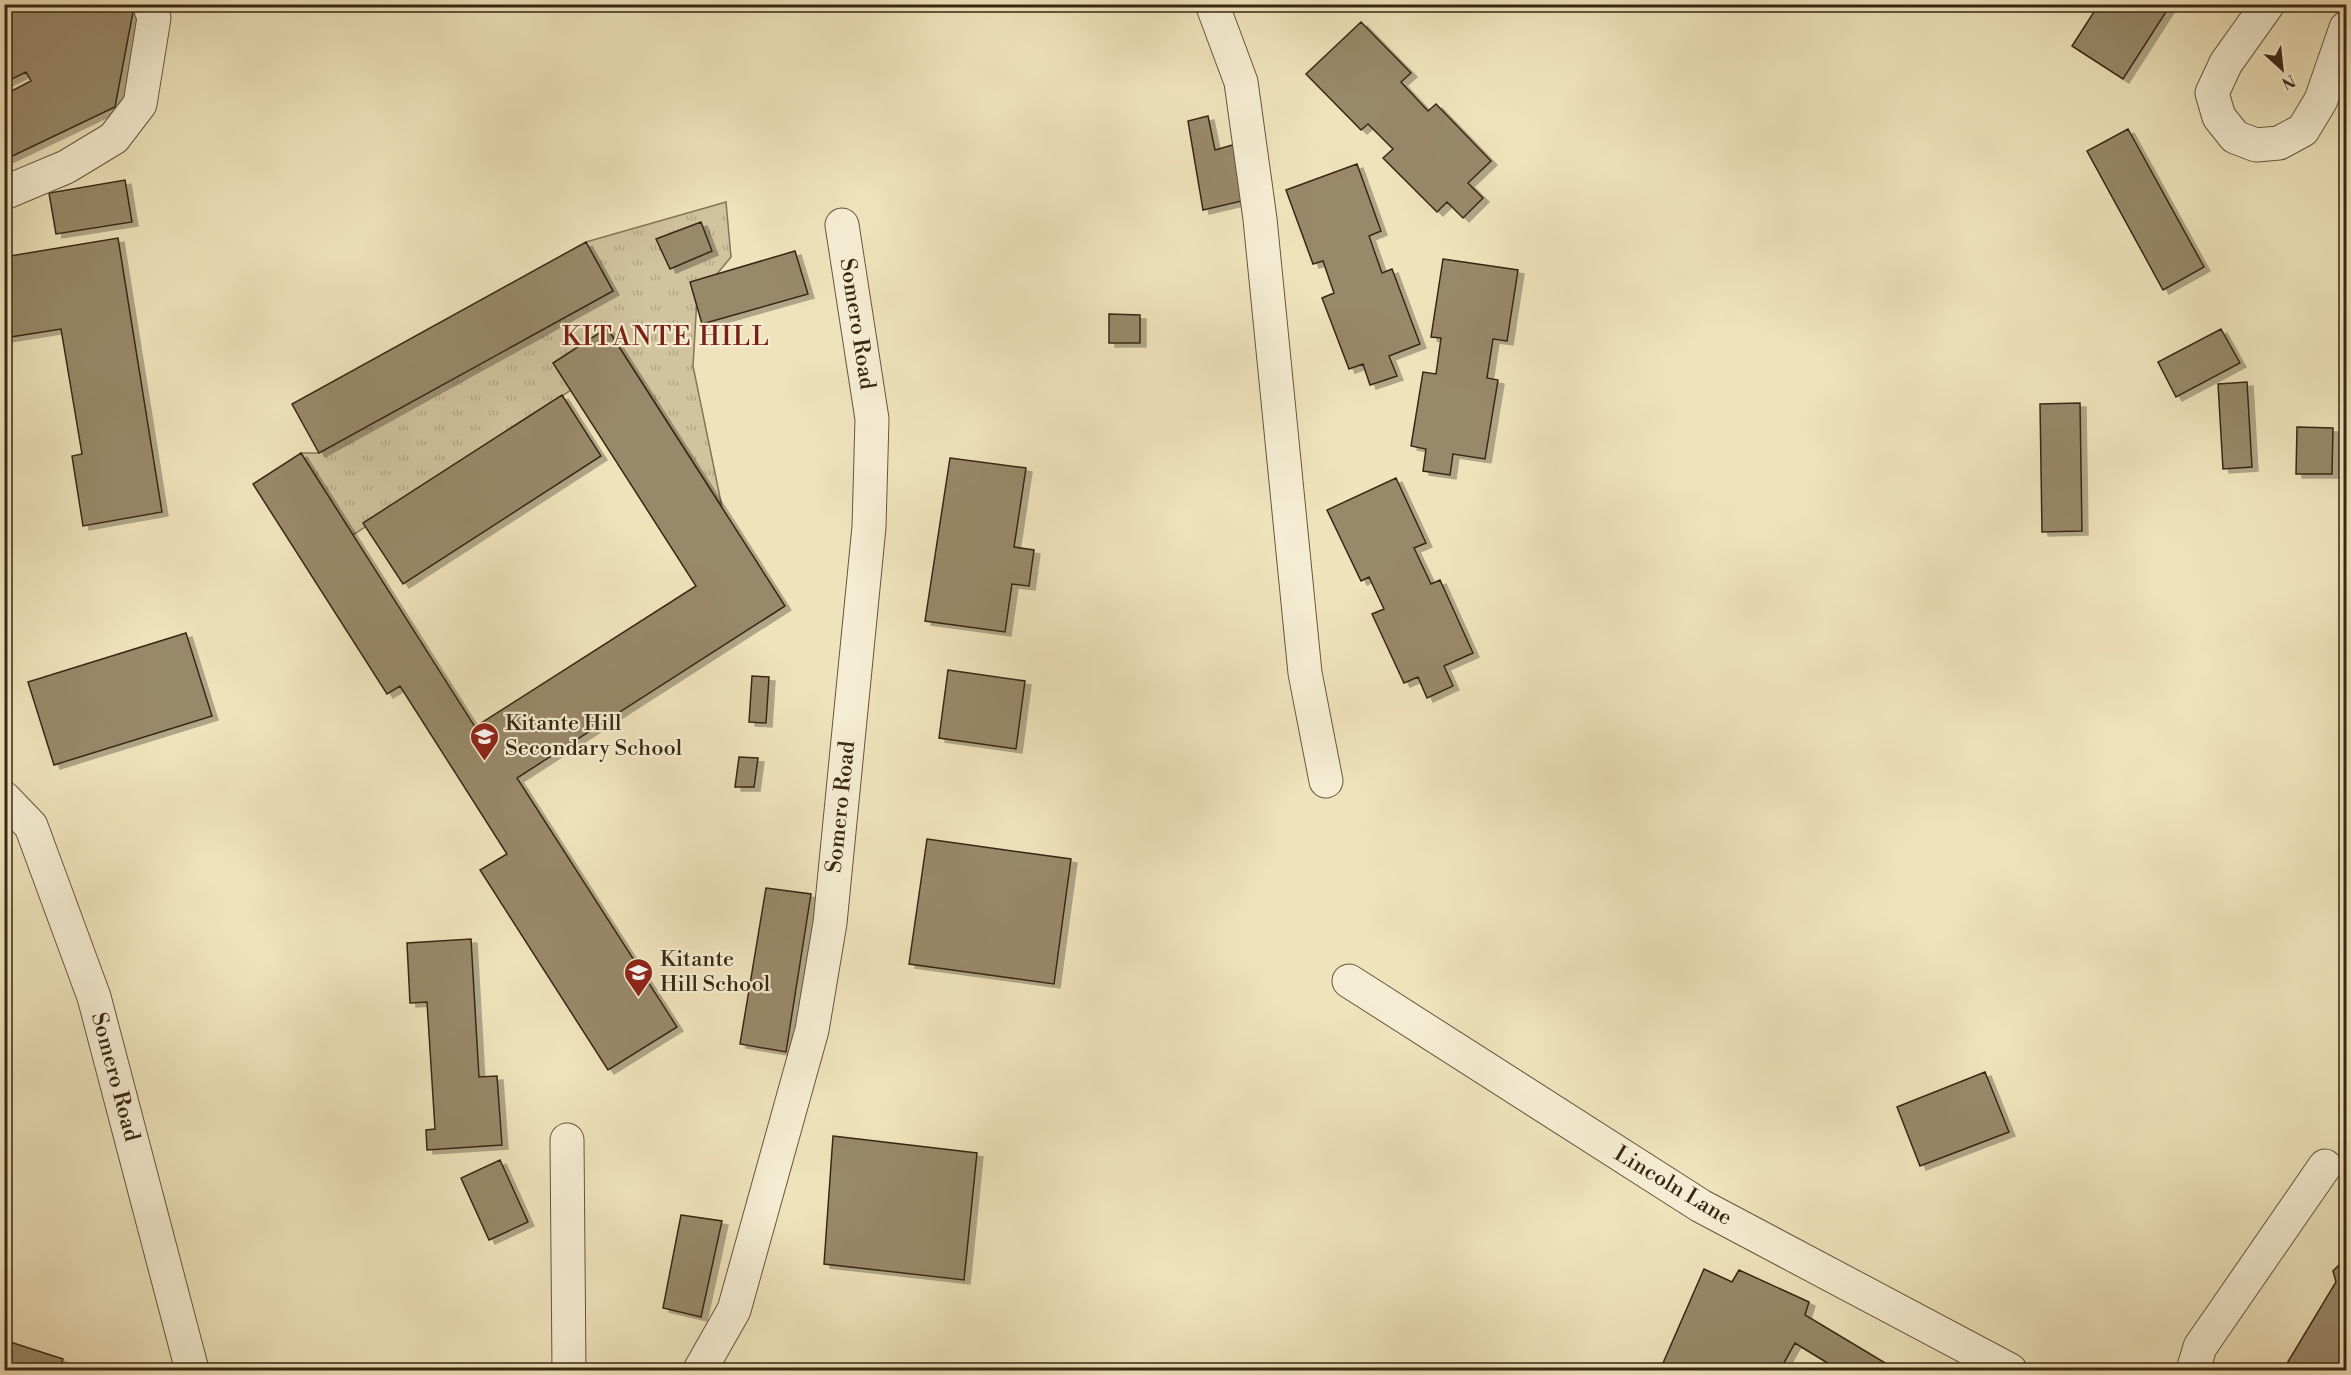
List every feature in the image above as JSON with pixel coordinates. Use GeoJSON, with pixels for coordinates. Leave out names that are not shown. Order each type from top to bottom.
{"type":"FeatureCollection","features":[{"type":"Feature","properties":{"kind":"street"},"geometry":{"type":"LineString","coordinates":[[4,193],[66,166],[114,138],[140,104],[154,18],[148,4]]}},
{"type":"Feature","properties":{"kind":"street"},"geometry":{"type":"LineString","coordinates":[[1212,4],[1241,82],[1260,219],[1305,673],[1326,781]]}},
{"type":"Feature","properties":{"kind":"street"},"geometry":{"type":"LineString","coordinates":[[2268,4],[2226,63],[2212,93],[2219,117],[2235,138],[2256,145],[2279,142],[2303,130],[2320,100],[2346,28]]}},
{"type":"Feature","properties":{"kind":"street","name":"Somero Road"},"geometry":{"type":"LineString","coordinates":[[700,1371],[734,1310],[812,1030],[830,923],[869,527],[872,419],[842,225]]}},
{"type":"Feature","properties":{"kind":"street","name":"Somero Road"},"geometry":{"type":"LineString","coordinates":[[4,798],[31,826],[94,997],[192,1371]]}},
{"type":"Feature","properties":{"kind":"street","name":"Lincoln Lane"},"geometry":{"type":"LineString","coordinates":[[1349,981],[1701,1206],[2010,1371]]}},
{"type":"Feature","properties":{"kind":"street"},"geometry":{"type":"LineString","coordinates":[[567,1140],[569,1371]]}},
{"type":"Feature","properties":{"kind":"street"},"geometry":{"type":"LineString","coordinates":[[2193,1371],[2200,1347],[2325,1166]]}},
{"type":"Feature","properties":{"kind":"green space"},"geometry":{"type":"Polygon","coordinates":[[[726,202],[731,257],[697,298],[693,366],[722,507],[607,328],[553,363],[571,390],[353,535],[301,453],[319,453],[613,291],[586,242],[726,202]]]}},
{"type":"Feature","properties":{"kind":"building"},"geometry":{"type":"Polygon","coordinates":[[[4,4],[129,4],[133,12],[115,107],[4,160],[4,95],[31,81],[26,72],[4,83],[4,4]]]}},
{"type":"Feature","properties":{"kind":"building"},"geometry":{"type":"Polygon","coordinates":[[[2099,4],[2171,4],[2123,79],[2072,46],[2099,4]]]}},
{"type":"Feature","properties":{"kind":"building"},"geometry":{"type":"Polygon","coordinates":[[[1361,22],[1411,73],[1401,82],[1428,111],[1436,104],[1491,161],[1468,183],[1483,198],[1463,218],[1447,202],[1437,212],[1383,158],[1393,149],[1368,124],[1361,130],[1306,74],[1361,22]]]}},
{"type":"Feature","properties":{"kind":"building"},"geometry":{"type":"Polygon","coordinates":[[[1208,116],[1215,150],[1236,144],[1246,200],[1203,210],[1188,121],[1208,116]]]}},
{"type":"Feature","properties":{"kind":"building"},"geometry":{"type":"Polygon","coordinates":[[[2128,129],[2204,267],[2163,290],[2087,151],[2128,129]]]}},
{"type":"Feature","properties":{"kind":"building"},"geometry":{"type":"Polygon","coordinates":[[[1357,164],[1381,231],[1369,236],[1382,273],[1392,269],[1420,344],[1389,356],[1397,376],[1370,385],[1363,364],[1349,369],[1322,298],[1334,293],[1323,261],[1313,264],[1286,190],[1357,164]]]}},
{"type":"Feature","properties":{"kind":"building"},"geometry":{"type":"Polygon","coordinates":[[[125,180],[132,222],[56,234],[49,193],[125,180]]]}},
{"type":"Feature","properties":{"kind":"building"},"geometry":{"type":"Polygon","coordinates":[[[701,222],[712,251],[670,269],[656,239],[701,222]]]}},
{"type":"Feature","properties":{"kind":"building"},"geometry":{"type":"Polygon","coordinates":[[[118,238],[162,512],[83,526],[72,456],[82,454],[61,329],[4,338],[4,257],[118,238]]]}},
{"type":"Feature","properties":{"kind":"building"},"geometry":{"type":"Polygon","coordinates":[[[586,242],[613,291],[319,453],[292,404],[586,242]]]}},
{"type":"Feature","properties":{"kind":"building"},"geometry":{"type":"Polygon","coordinates":[[[795,251],[808,294],[702,324],[690,282],[795,251]]]}},
{"type":"Feature","properties":{"kind":"building"},"geometry":{"type":"Polygon","coordinates":[[[1443,259],[1518,270],[1507,341],[1493,339],[1487,378],[1498,380],[1485,459],[1453,454],[1450,475],[1423,471],[1426,449],[1411,446],[1423,372],[1436,374],[1441,338],[1431,337],[1443,259]]]}},
{"type":"Feature","properties":{"kind":"building"},"geometry":{"type":"Polygon","coordinates":[[[1109,314],[1140,315],[1140,343],[1109,343],[1109,314]]]}},
{"type":"Feature","properties":{"kind":"building"},"geometry":{"type":"Polygon","coordinates":[[[607,328],[785,606],[517,778],[677,1027],[608,1070],[480,870],[507,854],[400,686],[387,694],[253,484],[301,453],[475,727],[696,586],[553,363],[607,328]]]}},
{"type":"Feature","properties":{"kind":"building"},"geometry":{"type":"Polygon","coordinates":[[[2221,329],[2240,363],[2176,397],[2158,362],[2221,329]]]}},
{"type":"Feature","properties":{"kind":"building"},"geometry":{"type":"Polygon","coordinates":[[[2247,382],[2252,467],[2223,469],[2218,384],[2247,382]]]}},
{"type":"Feature","properties":{"kind":"building"},"geometry":{"type":"Polygon","coordinates":[[[562,395],[601,456],[403,584],[363,523],[562,395]]]}},
{"type":"Feature","properties":{"kind":"building"},"geometry":{"type":"Polygon","coordinates":[[[2080,403],[2082,531],[2042,532],[2040,404],[2080,403]]]}},
{"type":"Feature","properties":{"kind":"building"},"geometry":{"type":"Polygon","coordinates":[[[2297,427],[2333,428],[2332,474],[2296,474],[2297,427]]]}},
{"type":"Feature","properties":{"kind":"building"},"geometry":{"type":"Polygon","coordinates":[[[950,458],[1026,468],[1014,547],[1034,550],[1029,586],[1012,584],[1005,632],[925,621],[950,458]]]}},
{"type":"Feature","properties":{"kind":"building"},"geometry":{"type":"Polygon","coordinates":[[[1396,478],[1426,543],[1414,548],[1431,584],[1440,580],[1473,653],[1444,666],[1453,686],[1427,698],[1418,677],[1404,683],[1372,614],[1384,609],[1369,577],[1361,581],[1327,510],[1396,478]]]}},
{"type":"Feature","properties":{"kind":"building"},"geometry":{"type":"Polygon","coordinates":[[[186,633],[212,716],[54,765],[28,682],[186,633]]]}},
{"type":"Feature","properties":{"kind":"building"},"geometry":{"type":"Polygon","coordinates":[[[948,670],[1025,681],[1016,749],[939,738],[948,670]]]}},
{"type":"Feature","properties":{"kind":"building"},"geometry":{"type":"Polygon","coordinates":[[[752,676],[769,677],[766,723],[749,722],[752,676]]]}},
{"type":"Feature","properties":{"kind":"building"},"geometry":{"type":"Polygon","coordinates":[[[739,757],[758,758],[754,787],[735,787],[739,757]]]}},
{"type":"Feature","properties":{"kind":"building"},"geometry":{"type":"Polygon","coordinates":[[[927,839],[1071,859],[1054,984],[909,964],[927,839]]]}},
{"type":"Feature","properties":{"kind":"building"},"geometry":{"type":"Polygon","coordinates":[[[766,888],[811,894],[786,1052],[740,1044],[766,888]]]}},
{"type":"Feature","properties":{"kind":"building"},"geometry":{"type":"Polygon","coordinates":[[[471,939],[479,1077],[497,1076],[502,1145],[427,1150],[426,1130],[435,1129],[427,1002],[410,1003],[407,943],[471,939]]]}},
{"type":"Feature","properties":{"kind":"building"},"geometry":{"type":"Polygon","coordinates":[[[1985,1072],[2009,1132],[1920,1166],[1897,1107],[1985,1072]]]}},
{"type":"Feature","properties":{"kind":"building"},"geometry":{"type":"Polygon","coordinates":[[[833,1136],[977,1153],[964,1280],[824,1264],[833,1136]]]}},
{"type":"Feature","properties":{"kind":"building"},"geometry":{"type":"Polygon","coordinates":[[[500,1160],[528,1222],[489,1240],[461,1178],[500,1160]]]}},
{"type":"Feature","properties":{"kind":"building"},"geometry":{"type":"Polygon","coordinates":[[[681,1215],[722,1221],[701,1317],[663,1308],[681,1215]]]}},
{"type":"Feature","properties":{"kind":"building"},"geometry":{"type":"Polygon","coordinates":[[[2346,1258],[2346,1370],[2283,1370],[2336,1282],[2333,1271],[2346,1258]]]}},
{"type":"Feature","properties":{"kind":"building"},"geometry":{"type":"Polygon","coordinates":[[[1704,1269],[1732,1282],[1739,1270],[1809,1302],[1805,1315],[1897,1370],[1839,1370],[1795,1343],[1780,1370],[1660,1370],[1704,1269]]]}},
{"type":"Feature","properties":{"kind":"building"},"geometry":{"type":"Polygon","coordinates":[[[4,1340],[63,1359],[59,1370],[4,1370],[4,1340]]]}},
{"type":"Feature","properties":{"kind":"place","name":"Kitante Hill Secondary School"},"geometry":{"type":"Point","coordinates":[484,762]}},
{"type":"Feature","properties":{"kind":"place","name":"Kitante Hill School"},"geometry":{"type":"Point","coordinates":[639,998]}},
{"type":"Feature","properties":{"kind":"district","name":"KITANTE HILL"},"geometry":{"type":"Point","coordinates":[666,337]}}]}
